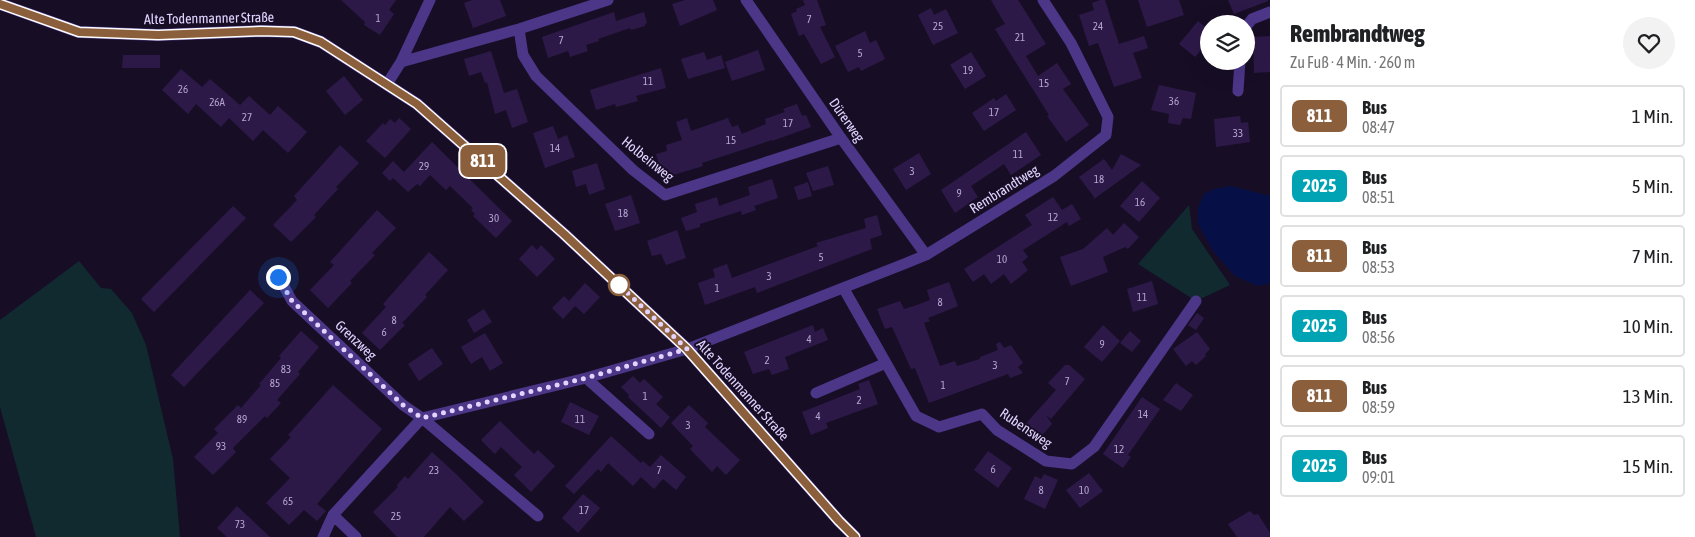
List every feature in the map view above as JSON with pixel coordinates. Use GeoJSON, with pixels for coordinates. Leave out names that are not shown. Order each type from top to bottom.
{"type":"FeatureCollection","features":[{"type":"Feature","properties":{"kind":"street"},"geometry":{"type":"LineString","coordinates":[[387,84],[401,62],[430,0]]}},
{"type":"Feature","properties":{"kind":"street"},"geometry":{"type":"LineString","coordinates":[[401,62],[519,29],[608,0]]}},
{"type":"Feature","properties":{"kind":"street","name":"Dürerweg"},"geometry":{"type":"LineString","coordinates":[[746,0],[841,138],[926,255]]}},
{"type":"Feature","properties":{"kind":"street","name":"Rembrandtweg"},"geometry":{"type":"LineString","coordinates":[[687,349],[844,289],[926,255],[1054,176],[1106,135],[1108,117],[1071,43],[1043,0]]}},
{"type":"Feature","properties":{"kind":"street","name":"Alte Todenmanner Straße"},"geometry":{"type":"LineString","coordinates":[[0,4],[79,32],[158,35],[261,31],[294,32],[321,42],[417,104],[564,234],[687,349],[855,537]]}},
{"type":"Feature","properties":{"kind":"street"},"geometry":{"type":"LineString","coordinates":[[1255,18],[1270,12]]}},
{"type":"Feature","properties":{"kind":"street","name":"Holbeinweg"},"geometry":{"type":"LineString","coordinates":[[519,29],[524,55],[536,76],[634,170],[665,195],[841,138]]}},
{"type":"Feature","properties":{"kind":"street"},"geometry":{"type":"LineString","coordinates":[[1238,91],[1239,70]]}},
{"type":"Feature","properties":{"kind":"street","name":"Grenzweg"},"geometry":{"type":"LineString","coordinates":[[278,277],[292,301],[403,405],[422,418],[538,516]]}},
{"type":"Feature","properties":{"kind":"street","name":"Rubensweg"},"geometry":{"type":"LineString","coordinates":[[844,289],[916,416],[939,428],[982,414],[997,430],[1046,461],[1072,464],[1094,447],[1196,301]]}},
{"type":"Feature","properties":{"kind":"street"},"geometry":{"type":"LineString","coordinates":[[323,537],[334,515],[422,418],[586,378],[687,349]]}},
{"type":"Feature","properties":{"kind":"street"},"geometry":{"type":"LineString","coordinates":[[816,393],[886,363]]}},
{"type":"Feature","properties":{"kind":"street"},"geometry":{"type":"LineString","coordinates":[[586,378],[649,434]]}},
{"type":"Feature","properties":{"kind":"street"},"geometry":{"type":"LineString","coordinates":[[334,515],[356,537]]}},
{"type":"Feature","properties":{"kind":"green space"},"geometry":{"type":"Polygon","coordinates":[[[1189,205],[1192,229],[1230,285],[1196,301],[1138,264],[1189,205]]]}},
{"type":"Feature","properties":{"kind":"green space"},"geometry":{"type":"Polygon","coordinates":[[[79,261],[101,288],[111,289],[132,313],[146,345],[173,459],[180,537],[36,537],[0,407],[0,320],[79,261]]]}},
{"type":"Feature","properties":{"kind":"shaded area"},"geometry":{"type":"Polygon","coordinates":[[[1231,186],[1270,196],[1270,283],[1258,286],[1235,276],[1213,251],[1198,224],[1198,208],[1204,194],[1214,189],[1231,186]]]}},
{"type":"Feature","properties":{"kind":"building"},"geometry":{"type":"Polygon","coordinates":[[[341,0],[396,0],[389,10],[394,14],[380,35],[364,25],[365,22],[341,0]]]}},
{"type":"Feature","properties":{"kind":"building"},"geometry":{"type":"Polygon","coordinates":[[[472,0],[500,0],[506,16],[473,28],[464,3],[472,0]]]}},
{"type":"Feature","properties":{"kind":"building"},"geometry":{"type":"Polygon","coordinates":[[[685,0],[713,0],[717,10],[680,26],[672,4],[685,0]]]}},
{"type":"Feature","properties":{"kind":"building"},"geometry":{"type":"Polygon","coordinates":[[[803,0],[817,0],[826,25],[820,27],[835,57],[821,64],[804,34],[799,36],[791,14],[797,11],[796,9],[805,5],[803,0]]]}},
{"type":"Feature","properties":{"kind":"building"},"geometry":{"type":"Polygon","coordinates":[[[991,0],[1018,0],[1046,44],[1026,56],[1038,76],[1057,63],[1071,84],[1063,89],[1089,125],[1066,142],[1047,116],[1049,115],[995,29],[1005,24],[991,0]]]}},
{"type":"Feature","properties":{"kind":"building"},"geometry":{"type":"Polygon","coordinates":[[[1105,0],[1119,44],[1144,36],[1148,48],[1133,53],[1142,78],[1114,87],[1098,43],[1089,46],[1079,15],[1094,10],[1092,3],[1105,0]]]}},
{"type":"Feature","properties":{"kind":"building"},"geometry":{"type":"Polygon","coordinates":[[[1138,0],[1179,0],[1184,15],[1147,27],[1138,0]]]}},
{"type":"Feature","properties":{"kind":"building"},"geometry":{"type":"Polygon","coordinates":[[[1228,0],[1268,0],[1268,1],[1234,14],[1228,0]]]}},
{"type":"Feature","properties":{"kind":"building"},"geometry":{"type":"Polygon","coordinates":[[[931,8],[934,15],[946,9],[958,33],[933,45],[918,15],[931,8]]]}},
{"type":"Feature","properties":{"kind":"building"},"geometry":{"type":"Polygon","coordinates":[[[614,12],[616,21],[644,12],[647,23],[645,26],[631,30],[630,28],[598,39],[599,41],[586,45],[588,51],[570,57],[568,51],[548,58],[542,37],[614,12]]]}},
{"type":"Feature","properties":{"kind":"building"},"geometry":{"type":"Polygon","coordinates":[[[1198,21],[1200,23],[1200,51],[1195,57],[1179,44],[1198,21]]]}},
{"type":"Feature","properties":{"kind":"building"},"geometry":{"type":"Polygon","coordinates":[[[865,31],[870,43],[876,40],[885,59],[861,71],[859,67],[848,72],[835,46],[865,31]]]}},
{"type":"Feature","properties":{"kind":"building"},"geometry":{"type":"Polygon","coordinates":[[[1270,36],[1270,72],[1254,73],[1255,37],[1270,36]]]}},
{"type":"Feature","properties":{"kind":"building"},"geometry":{"type":"Polygon","coordinates":[[[758,50],[765,70],[732,81],[725,62],[758,50]]]}},
{"type":"Feature","properties":{"kind":"building"},"geometry":{"type":"Polygon","coordinates":[[[491,51],[504,93],[517,89],[528,122],[512,128],[506,110],[495,114],[487,82],[485,83],[481,72],[469,76],[464,59],[491,51]]]}},
{"type":"Feature","properties":{"kind":"building"},"geometry":{"type":"Polygon","coordinates":[[[704,52],[707,60],[721,55],[725,68],[688,79],[681,59],[704,52]]]}},
{"type":"Feature","properties":{"kind":"building"},"geometry":{"type":"Polygon","coordinates":[[[971,52],[986,76],[965,89],[950,65],[971,52]]]}},
{"type":"Feature","properties":{"kind":"building"},"geometry":{"type":"Polygon","coordinates":[[[123,55],[160,55],[160,68],[122,68],[123,55]]]}},
{"type":"Feature","properties":{"kind":"building"},"geometry":{"type":"Polygon","coordinates":[[[661,68],[666,88],[636,96],[638,101],[616,107],[615,104],[596,110],[590,90],[661,68]]]}},
{"type":"Feature","properties":{"kind":"building"},"geometry":{"type":"Polygon","coordinates":[[[181,69],[202,87],[210,79],[240,105],[249,96],[270,115],[278,106],[307,132],[288,153],[263,130],[253,141],[229,118],[221,127],[196,104],[188,114],[162,90],[181,69]]]}},
{"type":"Feature","properties":{"kind":"building"},"geometry":{"type":"Polygon","coordinates":[[[344,76],[363,100],[345,115],[326,91],[344,76]]]}},
{"type":"Feature","properties":{"kind":"building"},"geometry":{"type":"Polygon","coordinates":[[[1159,85],[1196,93],[1191,119],[1183,118],[1180,125],[1168,123],[1169,114],[1151,110],[1159,85]]]}},
{"type":"Feature","properties":{"kind":"building"},"geometry":{"type":"Polygon","coordinates":[[[1006,94],[1016,110],[984,131],[972,113],[994,98],[996,101],[1006,94]]]}},
{"type":"Feature","properties":{"kind":"building"},"geometry":{"type":"Polygon","coordinates":[[[797,104],[802,116],[806,115],[811,127],[702,163],[703,166],[663,178],[656,154],[667,151],[666,145],[682,140],[676,122],[687,118],[691,131],[728,118],[732,127],[738,125],[742,134],[766,124],[765,119],[785,112],[783,109],[797,104]]]}},
{"type":"Feature","properties":{"kind":"building"},"geometry":{"type":"Polygon","coordinates":[[[1240,116],[1241,123],[1248,122],[1250,142],[1216,147],[1214,119],[1240,116]]]}},
{"type":"Feature","properties":{"kind":"building"},"geometry":{"type":"Polygon","coordinates":[[[399,118],[411,129],[385,158],[366,141],[383,123],[385,125],[390,119],[395,123],[399,118]]]}},
{"type":"Feature","properties":{"kind":"building"},"geometry":{"type":"Polygon","coordinates":[[[553,126],[558,139],[567,135],[575,157],[545,168],[533,133],[553,126]]]}},
{"type":"Feature","properties":{"kind":"building"},"geometry":{"type":"Polygon","coordinates":[[[1026,132],[1041,155],[1011,175],[1004,164],[971,186],[978,197],[955,213],[941,190],[1026,132]]]}},
{"type":"Feature","properties":{"kind":"building"},"geometry":{"type":"Polygon","coordinates":[[[432,142],[512,221],[496,238],[473,216],[475,214],[471,210],[473,208],[450,186],[446,190],[430,175],[420,186],[417,184],[408,192],[393,178],[390,181],[382,173],[393,161],[404,172],[432,142]]]}},
{"type":"Feature","properties":{"kind":"building"},"geometry":{"type":"Polygon","coordinates":[[[340,145],[359,163],[336,187],[338,189],[314,215],[316,217],[291,242],[273,225],[297,200],[294,196],[340,145]]]}},
{"type":"Feature","properties":{"kind":"building"},"geometry":{"type":"Polygon","coordinates":[[[919,153],[931,174],[906,190],[893,169],[919,153]]]}},
{"type":"Feature","properties":{"kind":"building"},"geometry":{"type":"Polygon","coordinates":[[[1121,154],[1141,165],[1094,199],[1079,177],[1104,159],[1112,170],[1121,154]]]}},
{"type":"Feature","properties":{"kind":"building"},"geometry":{"type":"Polygon","coordinates":[[[597,163],[605,189],[589,195],[586,184],[576,187],[572,171],[597,163]]]}},
{"type":"Feature","properties":{"kind":"building"},"geometry":{"type":"Polygon","coordinates":[[[828,166],[834,185],[813,191],[806,173],[828,166]]]}},
{"type":"Feature","properties":{"kind":"building"},"geometry":{"type":"Polygon","coordinates":[[[772,179],[778,198],[754,206],[756,210],[742,215],[741,211],[700,224],[700,227],[686,231],[681,218],[697,212],[695,204],[717,197],[719,206],[750,195],[748,187],[772,179]]]}},
{"type":"Feature","properties":{"kind":"building"},"geometry":{"type":"Polygon","coordinates":[[[1142,181],[1160,198],[1139,222],[1120,206],[1142,181]]]}},
{"type":"Feature","properties":{"kind":"building"},"geometry":{"type":"Polygon","coordinates":[[[808,182],[812,196],[798,200],[794,187],[808,182]]]}},
{"type":"Feature","properties":{"kind":"building"},"geometry":{"type":"Polygon","coordinates":[[[631,195],[640,223],[615,231],[605,204],[631,195]]]}},
{"type":"Feature","properties":{"kind":"building"},"geometry":{"type":"Polygon","coordinates":[[[1053,197],[1062,210],[1072,204],[1081,219],[1069,226],[1067,222],[1023,250],[1028,257],[1022,262],[1028,270],[1011,284],[1004,274],[991,284],[984,274],[973,282],[964,269],[1032,225],[1025,215],[1053,197]]]}},
{"type":"Feature","properties":{"kind":"building"},"geometry":{"type":"Polygon","coordinates":[[[233,206],[246,218],[154,312],[141,299],[233,206]]]}},
{"type":"Feature","properties":{"kind":"building"},"geometry":{"type":"Polygon","coordinates":[[[377,210],[396,228],[372,253],[375,255],[350,281],[352,283],[328,308],[310,290],[334,265],[330,262],[377,210]]]}},
{"type":"Feature","properties":{"kind":"building"},"geometry":{"type":"Polygon","coordinates":[[[877,215],[882,235],[870,239],[872,249],[757,293],[755,287],[705,305],[698,283],[715,277],[713,269],[727,264],[732,278],[818,246],[816,243],[866,228],[864,219],[877,215]]]}},
{"type":"Feature","properties":{"kind":"building"},"geometry":{"type":"Polygon","coordinates":[[[1124,223],[1139,237],[1128,249],[1125,247],[1103,257],[1108,272],[1071,286],[1060,257],[1083,249],[1107,228],[1113,235],[1124,223]]]}},
{"type":"Feature","properties":{"kind":"building"},"geometry":{"type":"Polygon","coordinates":[[[677,230],[686,258],[666,265],[661,254],[652,256],[647,241],[677,230]]]}},
{"type":"Feature","properties":{"kind":"building"},"geometry":{"type":"Polygon","coordinates":[[[532,245],[537,250],[541,245],[555,259],[537,277],[519,259],[532,245]]]}},
{"type":"Feature","properties":{"kind":"building"},"geometry":{"type":"Polygon","coordinates":[[[429,252],[448,270],[425,295],[427,297],[402,323],[405,325],[380,350],[362,333],[386,307],[383,304],[429,252]]]}},
{"type":"Feature","properties":{"kind":"building"},"geometry":{"type":"Polygon","coordinates":[[[1152,281],[1158,304],[1133,312],[1127,289],[1152,281]]]}},
{"type":"Feature","properties":{"kind":"building"},"geometry":{"type":"Polygon","coordinates":[[[949,282],[958,306],[928,318],[930,321],[924,323],[940,366],[955,361],[957,366],[980,359],[980,357],[998,350],[996,344],[1000,342],[1004,348],[1011,345],[1023,363],[1018,367],[1023,373],[1010,378],[1008,374],[929,403],[915,368],[911,369],[892,327],[885,329],[877,309],[900,301],[904,309],[917,305],[930,300],[927,290],[949,282]]]}},
{"type":"Feature","properties":{"kind":"building"},"geometry":{"type":"Polygon","coordinates":[[[585,283],[600,297],[584,314],[575,306],[563,319],[552,308],[564,296],[569,301],[585,283]]]}},
{"type":"Feature","properties":{"kind":"building"},"geometry":{"type":"Polygon","coordinates":[[[250,290],[264,303],[184,387],[171,375],[250,290]]]}},
{"type":"Feature","properties":{"kind":"building"},"geometry":{"type":"Polygon","coordinates":[[[484,309],[492,322],[474,333],[467,320],[484,309]]]}},
{"type":"Feature","properties":{"kind":"building"},"geometry":{"type":"Polygon","coordinates":[[[1197,313],[1204,318],[1196,330],[1188,325],[1197,313]]]}},
{"type":"Feature","properties":{"kind":"building"},"geometry":{"type":"Polygon","coordinates":[[[813,325],[815,332],[823,328],[828,340],[785,357],[789,369],[772,375],[769,369],[753,374],[744,352],[813,325]]]}},
{"type":"Feature","properties":{"kind":"building"},"geometry":{"type":"Polygon","coordinates":[[[1103,325],[1120,341],[1102,362],[1084,347],[1103,325]]]}},
{"type":"Feature","properties":{"kind":"building"},"geometry":{"type":"Polygon","coordinates":[[[301,331],[319,347],[298,372],[300,374],[277,400],[281,403],[233,448],[236,452],[213,475],[194,457],[218,433],[214,429],[238,405],[241,408],[261,385],[259,384],[281,358],[279,356],[301,331]]]}},
{"type":"Feature","properties":{"kind":"building"},"geometry":{"type":"Polygon","coordinates":[[[1130,331],[1141,341],[1132,352],[1120,343],[1130,331]]]}},
{"type":"Feature","properties":{"kind":"building"},"geometry":{"type":"Polygon","coordinates":[[[1197,332],[1210,349],[1205,354],[1206,356],[1196,365],[1192,361],[1186,366],[1173,349],[1197,332]]]}},
{"type":"Feature","properties":{"kind":"building"},"geometry":{"type":"Polygon","coordinates":[[[485,333],[503,363],[490,371],[482,357],[471,364],[461,347],[485,333]]]}},
{"type":"Feature","properties":{"kind":"building"},"geometry":{"type":"Polygon","coordinates":[[[432,348],[443,364],[419,381],[408,364],[432,348]]]}},
{"type":"Feature","properties":{"kind":"building"},"geometry":{"type":"Polygon","coordinates":[[[1065,365],[1069,365],[1085,379],[1051,419],[1046,415],[1052,424],[1036,442],[1021,429],[1056,390],[1048,383],[1065,365]]]}},
{"type":"Feature","properties":{"kind":"building"},"geometry":{"type":"Polygon","coordinates":[[[633,376],[640,383],[644,379],[663,397],[656,404],[670,417],[661,428],[628,397],[629,395],[621,387],[633,376]]]}},
{"type":"Feature","properties":{"kind":"building"},"geometry":{"type":"Polygon","coordinates":[[[869,380],[878,404],[826,423],[828,428],[811,435],[802,412],[860,389],[858,384],[869,380]]]}},
{"type":"Feature","properties":{"kind":"building"},"geometry":{"type":"Polygon","coordinates":[[[1176,383],[1193,395],[1181,411],[1163,400],[1176,383]]]}},
{"type":"Feature","properties":{"kind":"building"},"geometry":{"type":"Polygon","coordinates":[[[333,385],[382,429],[317,504],[326,511],[317,521],[304,510],[289,525],[266,503],[290,478],[270,459],[291,437],[288,435],[333,385]]]}},
{"type":"Feature","properties":{"kind":"building"},"geometry":{"type":"Polygon","coordinates":[[[1142,397],[1160,409],[1128,455],[1131,457],[1123,468],[1103,454],[1142,397]]]}},
{"type":"Feature","properties":{"kind":"building"},"geometry":{"type":"Polygon","coordinates":[[[570,402],[599,416],[589,435],[561,422],[570,402]]]}},
{"type":"Feature","properties":{"kind":"building"},"geometry":{"type":"Polygon","coordinates":[[[689,405],[708,423],[705,427],[740,460],[726,475],[717,466],[712,472],[690,449],[693,446],[671,423],[689,405]]]}},
{"type":"Feature","properties":{"kind":"building"},"geometry":{"type":"Polygon","coordinates":[[[500,421],[534,454],[538,450],[555,466],[531,492],[514,475],[522,467],[501,447],[495,454],[481,440],[500,421]]]}},
{"type":"Feature","properties":{"kind":"building"},"geometry":{"type":"Polygon","coordinates":[[[611,436],[641,463],[643,461],[650,467],[661,455],[686,477],[676,490],[663,479],[654,489],[641,477],[633,486],[608,463],[601,472],[598,469],[574,494],[565,486],[611,436]]]}},
{"type":"Feature","properties":{"kind":"building"},"geometry":{"type":"Polygon","coordinates":[[[988,451],[1012,468],[998,488],[974,470],[988,451]]]}},
{"type":"Feature","properties":{"kind":"building"},"geometry":{"type":"Polygon","coordinates":[[[432,452],[484,502],[464,521],[450,507],[424,537],[397,537],[373,512],[398,487],[397,485],[405,476],[408,479],[432,452]]]}},
{"type":"Feature","properties":{"kind":"building"},"geometry":{"type":"Polygon","coordinates":[[[1089,473],[1103,491],[1080,508],[1066,490],[1089,473]]]}},
{"type":"Feature","properties":{"kind":"building"},"geometry":{"type":"Polygon","coordinates":[[[1044,474],[1058,480],[1045,509],[1024,499],[1035,476],[1041,479],[1044,474]]]}},
{"type":"Feature","properties":{"kind":"building"},"geometry":{"type":"Polygon","coordinates":[[[583,494],[600,508],[578,533],[562,518],[583,494]]]}},
{"type":"Feature","properties":{"kind":"building"},"geometry":{"type":"Polygon","coordinates":[[[237,506],[270,537],[227,537],[217,528],[237,506]]]}},
{"type":"Feature","properties":{"kind":"building"},"geometry":{"type":"Polygon","coordinates":[[[1250,511],[1254,515],[1258,514],[1270,533],[1270,537],[1237,537],[1228,524],[1250,511]]]}},
{"type":"Feature","properties":{"kind":"bus line","name":"811"},"geometry":{"type":"LineString","coordinates":[[0,4],[79,32],[92,34],[158,35],[261,31],[294,32],[321,42],[417,104],[564,234],[687,349],[855,537]]}},
{"type":"Feature","properties":{"kind":"route"},"geometry":{"type":"LineString","coordinates":[[278,277],[292,301],[403,405],[422,418],[586,378],[687,349],[619,285]]}}]}
